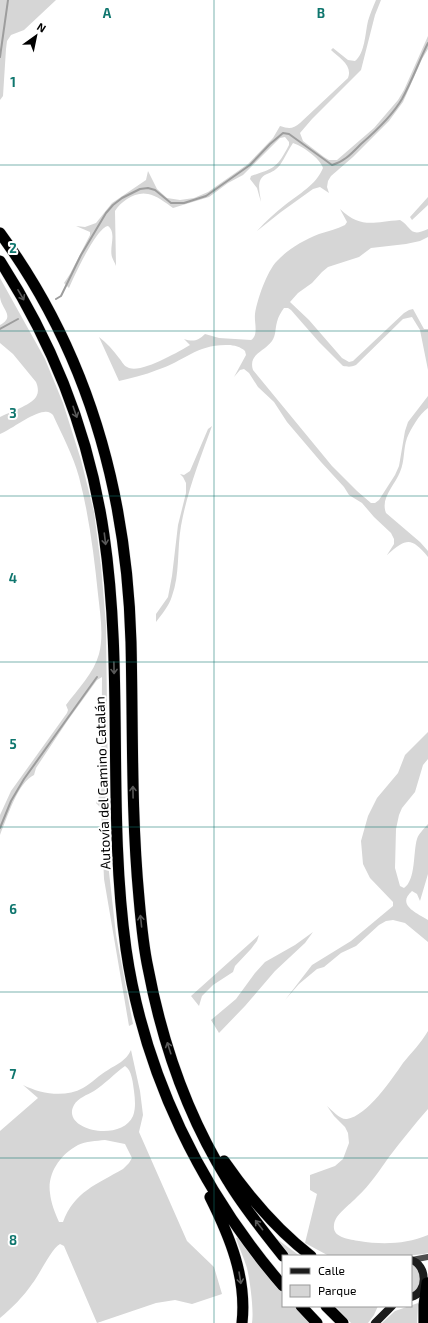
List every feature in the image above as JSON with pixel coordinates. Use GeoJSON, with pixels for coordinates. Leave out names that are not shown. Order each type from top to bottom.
{"type":"FeatureCollection","features":[{"type":"Feature","properties":{"kind":"highway"},"geometry":{"type":"LineString","coordinates":[[0,233],[29,275],[73,358],[102,442],[115,496],[122,540],[131,638],[134,833],[142,930],[147,966],[154,997],[175,1067],[193,1115],[208,1147],[252,1217],[282,1255]]}},
{"type":"Feature","properties":{"kind":"highway","name":"Autovía del Camino Catalán"},"geometry":{"type":"LineString","coordinates":[[0,261],[39,328],[65,386],[84,441],[99,506],[107,556],[112,619],[116,830],[123,919],[127,951],[142,1024],[174,1115],[206,1179],[249,1244],[282,1285]]}},
{"type":"Feature","properties":{"kind":"highway"},"geometry":{"type":"LineString","coordinates":[[154,1060],[167,1107],[185,1148],[222,1222],[236,1256],[242,1289],[242,1323]]}},
{"type":"Feature","properties":{"kind":"highway"},"geometry":{"type":"LineString","coordinates":[[175,1067],[199,1119],[224,1162],[245,1191],[280,1229],[311,1255]]}},
{"type":"Feature","properties":{"kind":"highway"},"geometry":{"type":"LineString","coordinates":[[424,1323],[424,1305],[427,1280]]}},
{"type":"Feature","properties":{"kind":"highway"},"geometry":{"type":"LineString","coordinates":[[302,1307],[317,1323]]}},
{"type":"Feature","properties":{"kind":"highway"},"geometry":{"type":"LineString","coordinates":[[327,1307],[343,1323]]}},
{"type":"Feature","properties":{"kind":"main road"},"geometry":{"type":"LineString","coordinates":[[412,1260],[423,1267],[427,1280],[422,1291],[412,1297]]}},
{"type":"Feature","properties":{"kind":"main road"},"geometry":{"type":"LineString","coordinates":[[374,1323],[382,1307]]}},
{"type":"Feature","properties":{"kind":"main road"},"geometry":{"type":"LineString","coordinates":[[374,1323],[391,1307]]}},
{"type":"Feature","properties":{"kind":"street"},"geometry":{"type":"LineString","coordinates":[[412,1260],[428,1257]]}},
{"type":"Feature","properties":{"kind":"green space"},"geometry":{"type":"Polygon","coordinates":[[[0,0],[56,0],[24,30],[11,35],[7,41],[3,96],[0,100],[0,0]]]}},
{"type":"Feature","properties":{"kind":"green space"},"geometry":{"type":"Polygon","coordinates":[[[376,0],[381,0],[375,15],[361,70],[300,133],[303,141],[329,160],[337,160],[374,128],[398,100],[428,36],[428,49],[403,102],[389,121],[353,157],[331,176],[327,187],[329,193],[320,187],[313,189],[257,231],[267,220],[312,184],[323,168],[318,160],[310,153],[293,143],[278,167],[274,171],[263,176],[261,179],[259,186],[261,202],[257,188],[250,179],[251,176],[270,169],[278,163],[289,145],[289,142],[285,137],[280,138],[243,175],[228,183],[209,197],[173,208],[158,198],[143,193],[134,195],[125,200],[115,211],[116,266],[111,253],[112,232],[108,226],[103,228],[92,243],[69,288],[64,283],[90,235],[90,232],[76,226],[85,227],[96,223],[112,203],[146,180],[148,171],[157,189],[167,198],[180,200],[194,198],[208,192],[248,164],[273,138],[280,126],[291,128],[300,123],[348,78],[349,69],[331,50],[333,48],[348,60],[355,61],[358,58],[363,48],[368,21],[376,0]]]}},
{"type":"Feature","properties":{"kind":"green space"},"geometry":{"type":"Polygon","coordinates":[[[428,197],[428,205],[412,220],[410,217],[428,197]]]}},
{"type":"Feature","properties":{"kind":"green space"},"geometry":{"type":"Polygon","coordinates":[[[340,209],[361,222],[375,223],[400,220],[414,232],[428,229],[428,237],[420,241],[406,244],[371,248],[359,257],[328,267],[312,283],[298,293],[290,302],[309,320],[342,358],[349,362],[353,361],[404,313],[413,309],[424,329],[428,329],[428,370],[420,330],[412,317],[403,319],[356,365],[347,367],[343,366],[319,342],[291,310],[284,308],[278,318],[272,341],[253,360],[253,370],[332,466],[371,503],[375,503],[379,500],[395,475],[399,466],[408,422],[428,396],[428,408],[418,418],[407,438],[402,468],[386,497],[385,507],[386,513],[420,542],[428,551],[428,557],[417,546],[409,542],[399,545],[387,555],[394,544],[394,539],[391,533],[362,503],[349,495],[344,487],[287,422],[274,402],[258,387],[249,373],[244,369],[240,370],[234,377],[246,355],[245,351],[237,346],[230,345],[208,347],[152,372],[119,381],[99,337],[110,347],[124,365],[133,369],[158,362],[177,353],[190,345],[184,339],[195,340],[205,334],[219,338],[251,340],[256,332],[255,314],[258,301],[266,278],[273,266],[286,253],[302,242],[345,225],[347,222],[340,209]]]}},
{"type":"Feature","properties":{"kind":"green space"},"geometry":{"type":"Polygon","coordinates":[[[0,278],[45,359],[63,403],[81,460],[94,512],[101,566],[106,625],[109,872],[116,935],[133,1024],[129,1026],[104,879],[101,808],[96,803],[101,793],[102,677],[97,680],[68,720],[36,768],[34,775],[23,785],[14,801],[0,835],[0,815],[11,791],[67,713],[68,710],[66,705],[85,681],[97,661],[100,647],[101,616],[93,550],[83,491],[74,461],[53,415],[47,412],[39,413],[0,434],[0,417],[29,403],[36,397],[38,390],[36,382],[13,354],[0,343],[0,325],[5,322],[7,315],[0,297],[0,278]]]}},
{"type":"Feature","properties":{"kind":"green space"},"geometry":{"type":"Polygon","coordinates":[[[212,426],[194,476],[184,513],[180,534],[175,588],[169,603],[156,622],[156,614],[168,597],[178,525],[186,493],[186,483],[180,474],[184,475],[190,471],[208,429],[212,426]]]}},
{"type":"Feature","properties":{"kind":"green space"},"geometry":{"type":"Polygon","coordinates":[[[428,732],[428,759],[423,765],[415,792],[402,808],[399,815],[396,829],[395,868],[400,886],[404,888],[411,879],[417,839],[428,824],[428,874],[420,901],[417,894],[412,891],[406,900],[410,908],[428,920],[428,942],[405,923],[393,920],[386,921],[379,925],[356,946],[341,953],[324,967],[317,969],[299,984],[285,1000],[312,965],[351,941],[393,906],[393,902],[370,878],[363,864],[361,841],[368,816],[377,798],[398,773],[405,755],[428,732]]]}},
{"type":"Feature","properties":{"kind":"green space"},"geometry":{"type":"Polygon","coordinates":[[[313,932],[305,943],[275,971],[219,1033],[211,1020],[236,999],[265,962],[295,945],[313,932]]]}},
{"type":"Feature","properties":{"kind":"green space"},"geometry":{"type":"Polygon","coordinates":[[[259,935],[257,941],[251,949],[235,966],[233,972],[213,985],[202,996],[199,1006],[191,996],[259,935]]]}},
{"type":"Feature","properties":{"kind":"green space"},"geometry":{"type":"Polygon","coordinates":[[[428,1031],[428,1109],[366,1188],[340,1213],[335,1221],[334,1229],[336,1233],[342,1237],[368,1242],[403,1242],[428,1235],[428,1253],[412,1255],[327,1255],[305,1243],[317,1194],[310,1190],[310,1175],[335,1166],[343,1159],[349,1143],[348,1133],[345,1127],[327,1106],[344,1119],[355,1116],[363,1111],[386,1087],[428,1031]]]}},
{"type":"Feature","properties":{"kind":"green space"},"geometry":{"type":"Polygon","coordinates":[[[131,1050],[140,1091],[143,1115],[139,1132],[187,1241],[214,1267],[222,1294],[192,1304],[175,1300],[156,1303],[97,1323],[64,1246],[60,1244],[49,1256],[35,1280],[25,1293],[0,1318],[0,1131],[38,1098],[23,1085],[37,1091],[53,1094],[76,1091],[83,1088],[121,1062],[131,1050]],[[125,1066],[74,1105],[72,1114],[76,1121],[83,1127],[105,1131],[117,1129],[126,1124],[133,1116],[135,1104],[132,1077],[125,1066]],[[105,1140],[78,1145],[66,1153],[56,1165],[51,1178],[50,1193],[59,1222],[63,1222],[73,1203],[80,1196],[95,1184],[123,1169],[132,1158],[125,1144],[105,1140]]]}},
{"type":"Feature","properties":{"kind":"green space"},"geometry":{"type":"Polygon","coordinates":[[[273,1236],[299,1255],[289,1255],[273,1236]]]}},
{"type":"Feature","properties":{"kind":"green space"},"geometry":{"type":"Polygon","coordinates":[[[239,1237],[282,1293],[282,1307],[295,1307],[310,1323],[252,1323],[252,1303],[247,1268],[236,1238],[239,1237]]]}},
{"type":"Feature","properties":{"kind":"green space"},"geometry":{"type":"Polygon","coordinates":[[[412,1264],[422,1271],[421,1288],[412,1292],[412,1264]]]}},
{"type":"Feature","properties":{"kind":"green space"},"geometry":{"type":"Polygon","coordinates":[[[418,1303],[417,1323],[382,1323],[395,1311],[406,1307],[412,1307],[412,1305],[418,1303]]]}},
{"type":"Feature","properties":{"kind":"green space"},"geometry":{"type":"Polygon","coordinates":[[[336,1307],[378,1307],[368,1323],[351,1323],[336,1307]]]}},
{"type":"Feature","properties":{"kind":"waterway"},"geometry":{"type":"LineString","coordinates":[[0,57],[8,0]]}},
{"type":"Feature","properties":{"kind":"waterway"},"geometry":{"type":"LineString","coordinates":[[56,299],[61,296],[81,255],[106,213],[122,198],[140,189],[148,188],[155,190],[171,203],[184,203],[206,196],[250,165],[283,133],[289,134],[332,165],[344,159],[378,129],[398,105],[428,43]]}},
{"type":"Feature","properties":{"kind":"waterway"},"geometry":{"type":"LineString","coordinates":[[0,329],[18,319]]}},
{"type":"Feature","properties":{"kind":"waterway"},"geometry":{"type":"LineString","coordinates":[[0,828],[11,801],[24,779],[97,677]]}}]}
